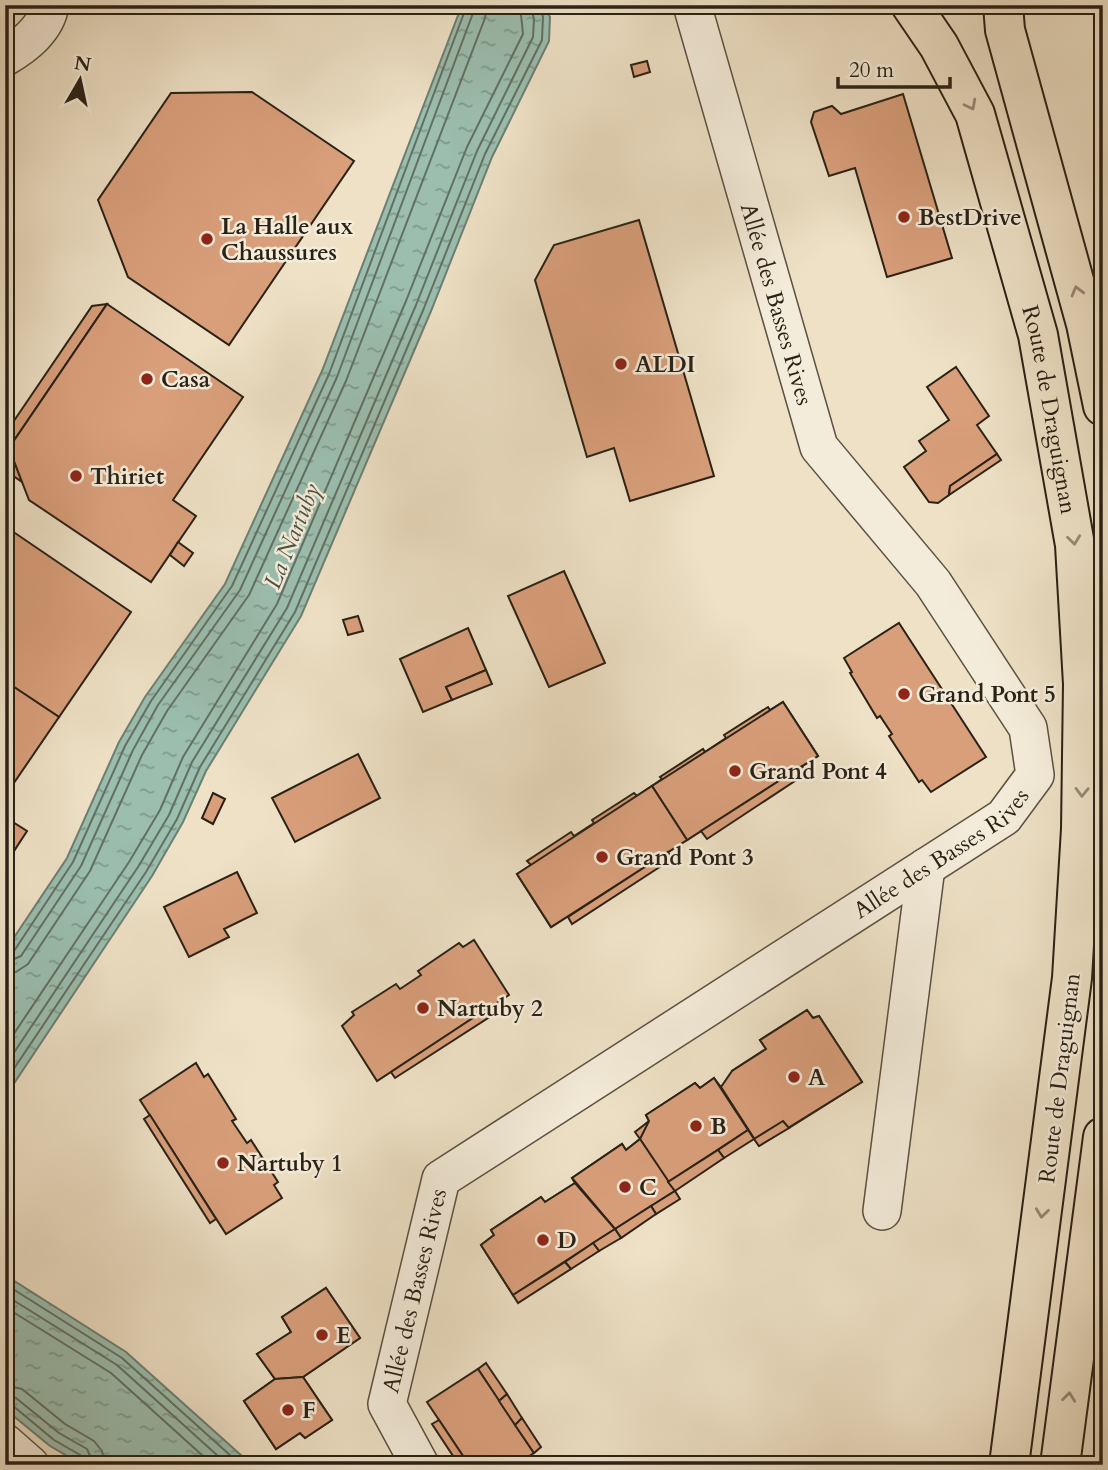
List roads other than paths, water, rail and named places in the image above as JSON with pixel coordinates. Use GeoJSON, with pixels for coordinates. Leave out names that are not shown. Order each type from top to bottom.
{"type":"FeatureCollection","features":[{"type":"Feature","properties":{"kind":"main road","name":"Route de Draguignan"},"geometry":{"type":"LineString","coordinates":[[911,5],[939,46],[975,114],[990,162],[1038,335],[1075,545],[1083,684],[1081,829],[1072,978],[1009,1465]]}},
{"type":"Feature","properties":{"kind":"main road"},"geometry":{"type":"LineString","coordinates":[[1003,5],[1005,30],[1086,324],[1103,406]]}},
{"type":"Feature","properties":{"kind":"main road"},"geometry":{"type":"LineString","coordinates":[[1060,1465],[1103,1137]]}},
{"type":"Feature","properties":{"kind":"street"},"geometry":{"type":"LineString","coordinates":[[5,57],[28,43],[48,15],[50,5]]}},
{"type":"Feature","properties":{"kind":"street","name":"Allée des Basses Rives"},"geometry":{"type":"LineString","coordinates":[[420,1465],[387,1404],[440,1179],[1004,817],[1035,775],[1028,729],[933,583],[819,447],[692,5]]}},
{"type":"Feature","properties":{"kind":"street"},"geometry":{"type":"LineString","coordinates":[[882,1211],[926,867]]}},
{"type":"Feature","properties":{"kind":"street"},"geometry":{"type":"LineString","coordinates":[[5,1443],[30,1465]]}},
{"type":"Feature","properties":{"kind":"water","name":"La Nartuby"},"geometry":{"type":"Polygon","coordinates":[[[462,5],[543,5],[550,17],[549,41],[492,157],[431,311],[301,616],[206,771],[183,822],[152,876],[5,1097],[5,951],[67,858],[119,742],[145,697],[225,584],[322,371],[462,5]]]}},
{"type":"Feature","properties":{"kind":"water"},"geometry":{"type":"Polygon","coordinates":[[[5,1275],[126,1352],[252,1465],[83,1465],[50,1446],[5,1409],[5,1275]]]}},
{"type":"Feature","properties":{"kind":"place","name":"BestDrive"},"geometry":{"type":"Point","coordinates":[904,217]}},
{"type":"Feature","properties":{"kind":"place","name":"La Halle aux Chaussures"},"geometry":{"type":"Point","coordinates":[207,239]}},
{"type":"Feature","properties":{"kind":"place","name":"ALDI"},"geometry":{"type":"Point","coordinates":[621,364]}},
{"type":"Feature","properties":{"kind":"place","name":"Casa"},"geometry":{"type":"Point","coordinates":[147,379]}},
{"type":"Feature","properties":{"kind":"place","name":"Thiriet"},"geometry":{"type":"Point","coordinates":[76,476]}},
{"type":"Feature","properties":{"kind":"place","name":"Grand Pont 5"},"geometry":{"type":"Point","coordinates":[904,694]}},
{"type":"Feature","properties":{"kind":"place","name":"Grand Pont 4"},"geometry":{"type":"Point","coordinates":[735,771]}},
{"type":"Feature","properties":{"kind":"place","name":"Grand Pont 3"},"geometry":{"type":"Point","coordinates":[602,857]}},
{"type":"Feature","properties":{"kind":"place","name":"Nartuby 2"},"geometry":{"type":"Point","coordinates":[423,1008]}},
{"type":"Feature","properties":{"kind":"place","name":"A"},"geometry":{"type":"Point","coordinates":[794,1077]}},
{"type":"Feature","properties":{"kind":"place","name":"B"},"geometry":{"type":"Point","coordinates":[696,1126]}},
{"type":"Feature","properties":{"kind":"place","name":"Nartuby 1"},"geometry":{"type":"Point","coordinates":[223,1163]}},
{"type":"Feature","properties":{"kind":"place","name":"C"},"geometry":{"type":"Point","coordinates":[625,1187]}},
{"type":"Feature","properties":{"kind":"place","name":"D"},"geometry":{"type":"Point","coordinates":[543,1240]}},
{"type":"Feature","properties":{"kind":"place","name":"E"},"geometry":{"type":"Point","coordinates":[322,1335]}},
{"type":"Feature","properties":{"kind":"place","name":"F"},"geometry":{"type":"Point","coordinates":[288,1410]}}]}
